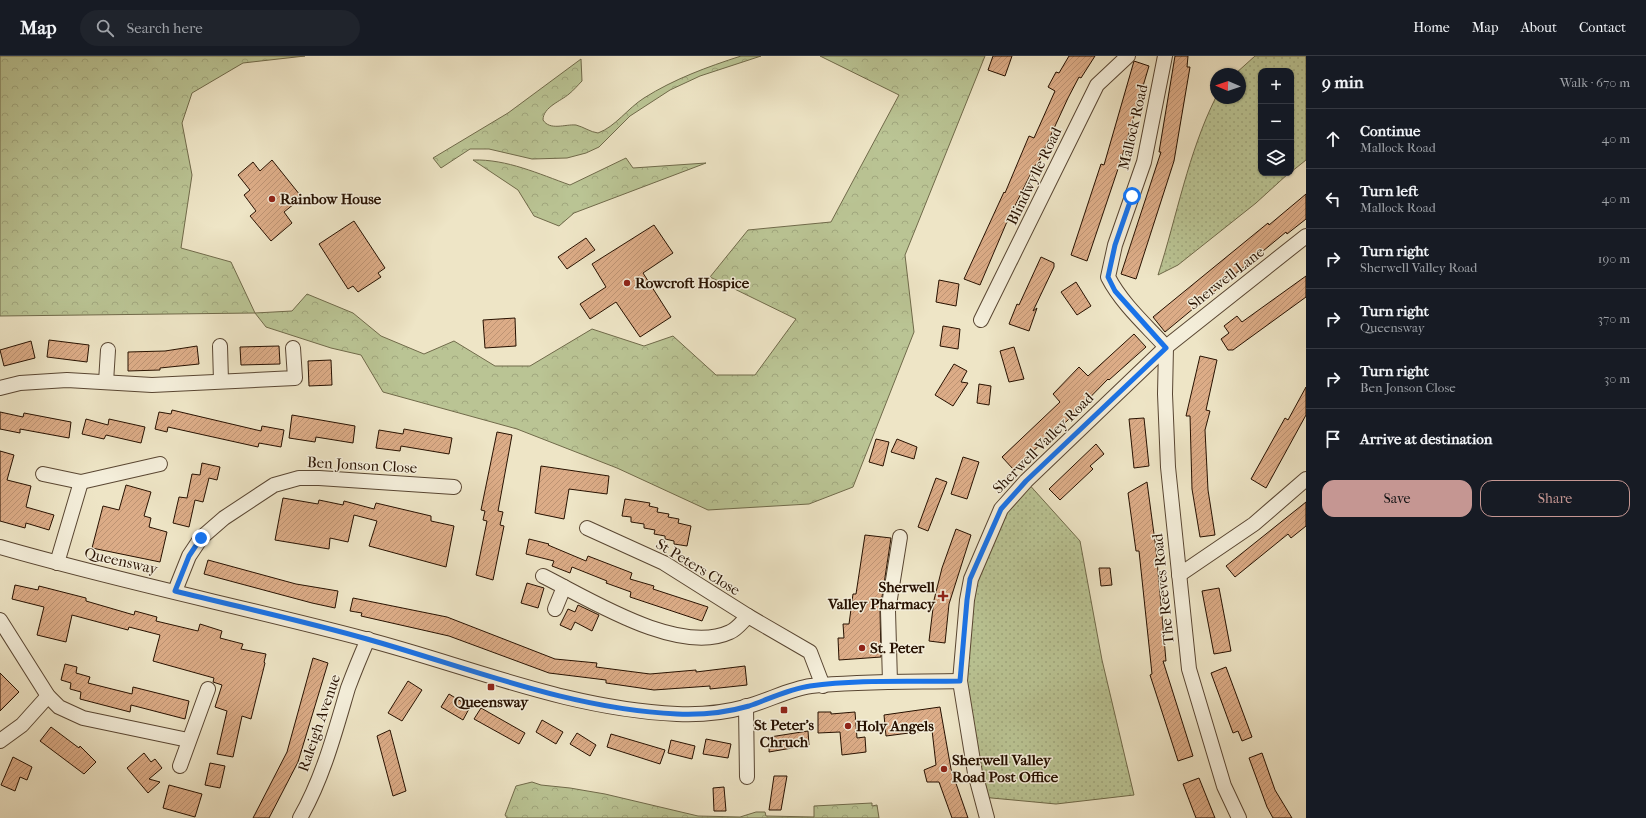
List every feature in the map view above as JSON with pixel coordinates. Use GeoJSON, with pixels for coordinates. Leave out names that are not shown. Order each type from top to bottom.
{"type":"FeatureCollection","features":[{"type":"Feature","properties":{"kind":"street","name":"Blindwylle Road"},"geometry":{"type":"LineString","coordinates":[[981,320],[1097,85],[1128,56]]}},
{"type":"Feature","properties":{"kind":"street","name":"Mallock Road"},"geometry":{"type":"LineString","coordinates":[[1165,56],[1144,162],[1115,245],[1108,277],[1122,299],[1166,348]]}},
{"type":"Feature","properties":{"kind":"street","name":"Sherwell Lane"},"geometry":{"type":"LineString","coordinates":[[1166,348],[1306,236]]}},
{"type":"Feature","properties":{"kind":"street"},"geometry":{"type":"LineString","coordinates":[[220,346],[221,380]]}},
{"type":"Feature","properties":{"kind":"street"},"geometry":{"type":"LineString","coordinates":[[0,388],[20,383],[66,380],[152,385],[221,380],[295,378],[293,348]]}},
{"type":"Feature","properties":{"kind":"street","name":"The Reeves Road"},"geometry":{"type":"LineString","coordinates":[[1166,348],[1165,394],[1168,466],[1178,575],[1189,669],[1224,786],[1239,818]]}},
{"type":"Feature","properties":{"kind":"street","name":"Sherwell Valley Road"},"geometry":{"type":"LineString","coordinates":[[987,818],[975,773],[960,681],[970,579],[1001,509],[1026,481],[1166,348]]}},
{"type":"Feature","properties":{"kind":"street"},"geometry":{"type":"LineString","coordinates":[[106,382],[108,350]]}},
{"type":"Feature","properties":{"kind":"street"},"geometry":{"type":"LineString","coordinates":[[43,474],[81,482],[160,464]]}},
{"type":"Feature","properties":{"kind":"street","name":"Ben Jonson Close"},"geometry":{"type":"LineString","coordinates":[[175,591],[189,556],[201,538],[224,518],[274,485],[298,478],[318,478],[454,487]]}},
{"type":"Feature","properties":{"kind":"street"},"geometry":{"type":"LineString","coordinates":[[1178,575],[1254,524],[1306,480]]}},
{"type":"Feature","properties":{"kind":"street"},"geometry":{"type":"LineString","coordinates":[[57,563],[81,482]]}},
{"type":"Feature","properties":{"kind":"street","name":"St Peters Close"},"geometry":{"type":"LineString","coordinates":[[587,528],[664,563],[748,616],[810,652],[823,686]]}},
{"type":"Feature","properties":{"kind":"street"},"geometry":{"type":"LineString","coordinates":[[890,682],[888,611],[900,537]]}},
{"type":"Feature","properties":{"kind":"street","name":"Queensway"},"geometry":{"type":"LineString","coordinates":[[0,547],[57,563],[368,639],[556,696],[633,710],[678,714],[717,713],[746,706],[794,689],[890,682],[960,681]]}},
{"type":"Feature","properties":{"kind":"street","name":"St Peters Close"},"geometry":{"type":"LineString","coordinates":[[542,576],[637,623],[688,638],[708,638],[730,632],[748,616]]}},
{"type":"Feature","properties":{"kind":"street"},"geometry":{"type":"LineString","coordinates":[[555,609],[564,587]]}},
{"type":"Feature","properties":{"kind":"street"},"geometry":{"type":"LineString","coordinates":[[0,620],[48,696],[60,707],[83,718],[188,740]]}},
{"type":"Feature","properties":{"kind":"street","name":"Raleigh Avenue"},"geometry":{"type":"LineString","coordinates":[[300,818],[307,806],[330,746],[349,686],[368,639]]}},
{"type":"Feature","properties":{"kind":"street"},"geometry":{"type":"LineString","coordinates":[[180,766],[188,740],[208,688]]}},
{"type":"Feature","properties":{"kind":"street"},"geometry":{"type":"LineString","coordinates":[[0,741],[22,725],[48,696]]}},
{"type":"Feature","properties":{"kind":"street"},"geometry":{"type":"LineString","coordinates":[[746,706],[747,777]]}},
{"type":"Feature","properties":{"kind":"green space"},"geometry":{"type":"Polygon","coordinates":[[[0,56],[305,56],[243,63],[192,93],[182,123],[192,175],[181,248],[231,262],[255,313],[0,316],[0,56]]]}},
{"type":"Feature","properties":{"kind":"green space"},"geometry":{"type":"Polygon","coordinates":[[[741,56],[761,56],[700,76],[670,90],[630,116],[599,147],[586,153],[567,158],[532,159],[489,149],[470,149],[441,168],[433,158],[508,113],[581,59],[582,81],[569,94],[546,111],[543,120],[554,126],[576,125],[598,133],[616,122],[638,102],[655,91],[691,74],[741,56]]]}},
{"type":"Feature","properties":{"kind":"green space"},"geometry":{"type":"Polygon","coordinates":[[[820,56],[985,56],[905,255],[914,332],[853,487],[809,504],[708,510],[617,468],[517,429],[383,392],[361,355],[331,348],[266,327],[255,313],[292,311],[307,294],[353,313],[381,336],[424,354],[454,341],[495,366],[530,366],[592,329],[644,346],[673,336],[716,375],[755,375],[796,319],[710,277],[748,230],[831,222],[899,95],[820,56]]]}},
{"type":"Feature","properties":{"kind":"green space"},"geometry":{"type":"Polygon","coordinates":[[[1255,56],[1306,56],[1306,160],[1294,170],[1294,68],[1258,68],[1258,176],[1286,176],[1256,203],[1178,265],[1158,275],[1190,162],[1213,104],[1246,104],[1246,68],[1242,68],[1255,56]]]}},
{"type":"Feature","properties":{"kind":"green space"},"geometry":{"type":"Polygon","coordinates":[[[626,158],[633,168],[706,163],[574,213],[559,226],[534,216],[518,190],[473,160],[486,160],[510,165],[535,172],[570,185],[626,158]]]}},
{"type":"Feature","properties":{"kind":"green space"},"geometry":{"type":"Polygon","coordinates":[[[1026,481],[1080,541],[1102,660],[1134,795],[1056,804],[981,797],[960,681],[967,600],[1001,509],[1026,481]]]}},
{"type":"Feature","properties":{"kind":"green space"},"geometry":{"type":"Polygon","coordinates":[[[532,782],[541,785],[605,794],[698,816],[740,817],[756,812],[765,812],[766,816],[814,817],[814,806],[872,803],[872,806],[877,805],[879,818],[507,818],[505,815],[516,786],[532,782]]]}},
{"type":"Feature","properties":{"kind":"building"},"geometry":{"type":"Polygon","coordinates":[[[993,56],[1012,56],[1005,76],[988,70],[993,56]]]}},
{"type":"Feature","properties":{"kind":"building"},"geometry":{"type":"Polygon","coordinates":[[[1069,56],[1095,56],[1081,78],[1079,77],[1068,98],[1037,165],[1035,165],[1006,224],[980,285],[964,279],[1004,192],[1005,193],[1029,136],[1034,138],[1055,91],[1048,87],[1056,72],[1059,73],[1069,56]]]}},
{"type":"Feature","properties":{"kind":"building"},"geometry":{"type":"Polygon","coordinates":[[[1175,56],[1188,56],[1187,67],[1190,67],[1174,161],[1136,279],[1121,274],[1161,152],[1159,152],[1175,56]]]}},
{"type":"Feature","properties":{"kind":"building"},"geometry":{"type":"Polygon","coordinates":[[[1134,61],[1149,66],[1121,160],[1087,261],[1071,255],[1101,164],[1104,165],[1134,61]]]}},
{"type":"Feature","properties":{"kind":"building","name":"Rainbow House"},"geometry":{"type":"Polygon","coordinates":[[[272,160],[300,195],[294,204],[284,212],[292,223],[271,241],[250,216],[256,211],[244,195],[250,190],[238,175],[253,162],[260,171],[272,160]]]}},
{"type":"Feature","properties":{"kind":"building"},"geometry":{"type":"Polygon","coordinates":[[[1306,194],[1306,219],[1287,234],[1286,232],[1165,332],[1153,317],[1268,223],[1269,225],[1306,194]]]}},
{"type":"Feature","properties":{"kind":"building"},"geometry":{"type":"Polygon","coordinates":[[[354,221],[385,268],[378,273],[381,277],[358,292],[353,286],[348,289],[319,244],[354,221]]]}},
{"type":"Feature","properties":{"kind":"building","name":"Rowcroft Hospice"},"geometry":{"type":"Polygon","coordinates":[[[654,225],[673,253],[643,273],[671,317],[640,337],[616,302],[590,319],[580,304],[606,287],[592,264],[654,225]]]}},
{"type":"Feature","properties":{"kind":"building"},"geometry":{"type":"Polygon","coordinates":[[[586,238],[595,250],[567,269],[558,257],[586,238]]]}},
{"type":"Feature","properties":{"kind":"building"},"geometry":{"type":"Polygon","coordinates":[[[1041,257],[1054,263],[1054,267],[1033,311],[1037,308],[1029,331],[1009,324],[1017,304],[1019,305],[1041,257]]]}},
{"type":"Feature","properties":{"kind":"building"},"geometry":{"type":"Polygon","coordinates":[[[1306,276],[1306,297],[1233,350],[1228,350],[1221,339],[1229,333],[1224,326],[1237,316],[1242,322],[1306,276]]]}},
{"type":"Feature","properties":{"kind":"building"},"geometry":{"type":"Polygon","coordinates":[[[939,280],[959,284],[956,306],[936,302],[939,280]]]}},
{"type":"Feature","properties":{"kind":"building"},"geometry":{"type":"Polygon","coordinates":[[[1076,282],[1091,306],[1077,315],[1061,292],[1076,282]]]}},
{"type":"Feature","properties":{"kind":"building"},"geometry":{"type":"Polygon","coordinates":[[[515,318],[516,346],[485,348],[483,320],[515,318]]]}},
{"type":"Feature","properties":{"kind":"building"},"geometry":{"type":"Polygon","coordinates":[[[943,326],[960,329],[958,349],[940,346],[943,326]]]}},
{"type":"Feature","properties":{"kind":"building"},"geometry":{"type":"Polygon","coordinates":[[[1134,334],[1146,347],[1109,380],[1108,379],[1067,421],[1013,469],[1002,457],[1060,402],[1053,394],[1079,367],[1088,376],[1134,334]]]}},
{"type":"Feature","properties":{"kind":"building"},"geometry":{"type":"Polygon","coordinates":[[[49,340],[89,345],[87,362],[47,357],[49,340]]]}},
{"type":"Feature","properties":{"kind":"building"},"geometry":{"type":"Polygon","coordinates":[[[31,341],[35,358],[4,366],[0,350],[31,341]]]}},
{"type":"Feature","properties":{"kind":"building"},"geometry":{"type":"Polygon","coordinates":[[[197,346],[199,364],[160,368],[160,370],[128,371],[128,352],[165,351],[197,346]]]}},
{"type":"Feature","properties":{"kind":"building"},"geometry":{"type":"Polygon","coordinates":[[[279,346],[280,364],[241,365],[240,347],[279,346]]]}},
{"type":"Feature","properties":{"kind":"building"},"geometry":{"type":"Polygon","coordinates":[[[1014,347],[1024,379],[1009,382],[1000,351],[1014,347]]]}},
{"type":"Feature","properties":{"kind":"building"},"geometry":{"type":"Polygon","coordinates":[[[1200,356],[1217,360],[1206,410],[1210,411],[1205,430],[1208,490],[1215,535],[1200,537],[1192,489],[1190,416],[1186,416],[1200,356]]]}},
{"type":"Feature","properties":{"kind":"building"},"geometry":{"type":"Polygon","coordinates":[[[331,360],[332,385],[309,386],[308,361],[331,360]]]}},
{"type":"Feature","properties":{"kind":"building"},"geometry":{"type":"Polygon","coordinates":[[[954,364],[967,371],[961,382],[968,383],[953,406],[935,395],[954,364]]]}},
{"type":"Feature","properties":{"kind":"building"},"geometry":{"type":"Polygon","coordinates":[[[979,384],[991,386],[989,405],[977,403],[979,384]]]}},
{"type":"Feature","properties":{"kind":"building"},"geometry":{"type":"Polygon","coordinates":[[[1306,387],[1306,415],[1266,488],[1251,479],[1285,418],[1288,420],[1306,387]]]}},
{"type":"Feature","properties":{"kind":"building"},"geometry":{"type":"Polygon","coordinates":[[[172,410],[261,431],[262,426],[284,430],[281,447],[259,443],[258,447],[168,427],[167,432],[155,429],[159,412],[171,414],[172,410]]]}},
{"type":"Feature","properties":{"kind":"building"},"geometry":{"type":"Polygon","coordinates":[[[0,412],[23,417],[24,413],[71,422],[69,438],[20,429],[20,433],[0,429],[0,412]]]}},
{"type":"Feature","properties":{"kind":"building"},"geometry":{"type":"Polygon","coordinates":[[[292,415],[355,426],[353,443],[316,437],[315,442],[289,438],[292,415]]]}},
{"type":"Feature","properties":{"kind":"building"},"geometry":{"type":"Polygon","coordinates":[[[1144,418],[1149,466],[1134,468],[1129,419],[1144,418]]]}},
{"type":"Feature","properties":{"kind":"building"},"geometry":{"type":"Polygon","coordinates":[[[86,419],[108,425],[109,419],[145,427],[141,443],[106,435],[104,439],[82,434],[86,419]]]}},
{"type":"Feature","properties":{"kind":"building"},"geometry":{"type":"Polygon","coordinates":[[[404,429],[452,438],[449,454],[401,446],[400,451],[376,448],[379,430],[403,434],[404,429]]]}},
{"type":"Feature","properties":{"kind":"building"},"geometry":{"type":"Polygon","coordinates":[[[497,432],[512,435],[498,511],[503,512],[500,525],[504,526],[493,580],[476,575],[487,521],[483,520],[485,511],[481,510],[497,432]]]}},
{"type":"Feature","properties":{"kind":"building"},"geometry":{"type":"Polygon","coordinates":[[[876,439],[889,442],[883,466],[869,462],[876,439]]]}},
{"type":"Feature","properties":{"kind":"building"},"geometry":{"type":"Polygon","coordinates":[[[897,439],[917,447],[914,459],[891,452],[897,439]]]}},
{"type":"Feature","properties":{"kind":"building"},"geometry":{"type":"Polygon","coordinates":[[[1096,444],[1104,454],[1090,466],[1093,469],[1060,500],[1049,489],[1096,444]]]}},
{"type":"Feature","properties":{"kind":"building"},"geometry":{"type":"Polygon","coordinates":[[[0,451],[14,455],[7,480],[31,486],[26,507],[54,515],[49,530],[26,523],[25,528],[0,521],[0,451]]]}},
{"type":"Feature","properties":{"kind":"building"},"geometry":{"type":"Polygon","coordinates":[[[963,457],[979,462],[967,499],[951,494],[963,457]]]}},
{"type":"Feature","properties":{"kind":"building"},"geometry":{"type":"Polygon","coordinates":[[[202,463],[220,467],[217,480],[209,478],[203,502],[195,500],[189,527],[173,523],[179,497],[187,498],[192,474],[200,475],[202,463]]]}},
{"type":"Feature","properties":{"kind":"building"},"geometry":{"type":"Polygon","coordinates":[[[541,466],[609,476],[607,494],[569,489],[564,519],[535,513],[541,466]]]}},
{"type":"Feature","properties":{"kind":"building"},"geometry":{"type":"Polygon","coordinates":[[[936,478],[947,482],[928,531],[918,527],[936,478]]]}},
{"type":"Feature","properties":{"kind":"building"},"geometry":{"type":"Polygon","coordinates":[[[1147,482],[1156,549],[1166,661],[1163,661],[1193,756],[1178,761],[1150,675],[1152,674],[1139,551],[1136,551],[1128,493],[1147,482]]]}},
{"type":"Feature","properties":{"kind":"building"},"geometry":{"type":"Polygon","coordinates":[[[126,485],[151,492],[144,516],[151,518],[149,527],[167,532],[160,562],[92,548],[103,506],[119,510],[126,485]]]}},
{"type":"Feature","properties":{"kind":"building"},"geometry":{"type":"Polygon","coordinates":[[[283,498],[318,504],[319,500],[343,505],[344,501],[374,509],[376,503],[431,516],[431,521],[454,526],[446,567],[369,546],[377,521],[354,515],[348,542],[330,538],[329,549],[275,540],[283,498]]]}},
{"type":"Feature","properties":{"kind":"building"},"geometry":{"type":"Polygon","coordinates":[[[625,499],[650,503],[649,506],[658,508],[657,512],[669,514],[668,517],[679,519],[678,523],[691,526],[687,546],[674,544],[674,541],[665,539],[665,536],[654,534],[655,530],[644,528],[644,524],[631,522],[631,517],[622,516],[625,499]]]}},
{"type":"Feature","properties":{"kind":"building"},"geometry":{"type":"Polygon","coordinates":[[[1306,502],[1306,526],[1291,538],[1288,534],[1235,577],[1226,566],[1306,502]]]}},
{"type":"Feature","properties":{"kind":"building"},"geometry":{"type":"Polygon","coordinates":[[[956,529],[971,535],[949,604],[945,643],[929,641],[934,600],[942,568],[956,529]]]}},
{"type":"Feature","properties":{"kind":"building"},"geometry":{"type":"Polygon","coordinates":[[[865,535],[891,538],[880,610],[881,657],[839,660],[838,638],[844,638],[843,624],[849,624],[853,594],[856,594],[865,535]]]}},
{"type":"Feature","properties":{"kind":"building"},"geometry":{"type":"Polygon","coordinates":[[[529,539],[549,544],[548,545],[586,561],[588,556],[632,573],[630,579],[654,586],[653,589],[708,607],[702,621],[630,597],[631,592],[606,583],[607,581],[572,567],[570,573],[552,566],[554,561],[526,554],[529,539]]]}},
{"type":"Feature","properties":{"kind":"building"},"geometry":{"type":"Polygon","coordinates":[[[208,560],[296,584],[338,591],[335,608],[204,574],[208,560]]]}},
{"type":"Feature","properties":{"kind":"building"},"geometry":{"type":"Polygon","coordinates":[[[1099,568],[1110,568],[1112,585],[1101,586],[1099,568]]]}},
{"type":"Feature","properties":{"kind":"building"},"geometry":{"type":"Polygon","coordinates":[[[527,583],[544,588],[538,608],[521,603],[527,583]]]}},
{"type":"Feature","properties":{"kind":"building"},"geometry":{"type":"Polygon","coordinates":[[[15,585],[38,590],[39,586],[86,598],[86,601],[134,615],[135,611],[157,617],[156,621],[198,631],[200,624],[222,631],[220,638],[243,644],[241,649],[266,654],[251,719],[242,716],[233,757],[217,754],[227,711],[215,707],[222,685],[213,682],[214,678],[153,661],[160,635],[129,627],[128,630],[72,615],[66,642],[37,635],[44,607],[12,599],[15,585]]]}},
{"type":"Feature","properties":{"kind":"building"},"geometry":{"type":"Polygon","coordinates":[[[1219,588],[1231,651],[1214,654],[1202,591],[1219,588]]]}},
{"type":"Feature","properties":{"kind":"building"},"geometry":{"type":"Polygon","coordinates":[[[353,598],[447,617],[555,659],[597,663],[596,667],[650,674],[696,670],[696,672],[745,666],[747,685],[710,689],[710,686],[654,690],[606,683],[606,680],[549,673],[449,636],[361,616],[362,613],[350,611],[353,598]]]}},
{"type":"Feature","properties":{"kind":"building"},"geometry":{"type":"Polygon","coordinates":[[[578,605],[599,615],[592,631],[575,622],[571,630],[560,625],[568,609],[575,612],[578,605]]]}},
{"type":"Feature","properties":{"kind":"building"},"geometry":{"type":"Polygon","coordinates":[[[313,658],[328,663],[298,762],[269,818],[253,818],[287,752],[313,658]]]}},
{"type":"Feature","properties":{"kind":"building"},"geometry":{"type":"Polygon","coordinates":[[[65,664],[77,667],[76,673],[90,677],[88,683],[132,694],[133,687],[189,701],[185,719],[131,705],[130,712],[80,699],[81,692],[70,689],[71,683],[61,680],[65,664]]]}},
{"type":"Feature","properties":{"kind":"building"},"geometry":{"type":"Polygon","coordinates":[[[1226,667],[1252,737],[1242,741],[1238,731],[1233,733],[1211,673],[1226,667]]]}},
{"type":"Feature","properties":{"kind":"building"},"geometry":{"type":"Polygon","coordinates":[[[0,673],[19,692],[0,711],[0,673]]]}},
{"type":"Feature","properties":{"kind":"building"},"geometry":{"type":"Polygon","coordinates":[[[408,681],[422,690],[402,721],[388,713],[408,681]]]}},
{"type":"Feature","properties":{"kind":"building"},"geometry":{"type":"Polygon","coordinates":[[[449,694],[470,707],[463,720],[441,707],[449,694]]]}},
{"type":"Feature","properties":{"kind":"building"},"geometry":{"type":"Polygon","coordinates":[[[940,707],[951,769],[968,818],[952,818],[939,782],[927,782],[924,770],[936,765],[932,730],[886,736],[884,715],[940,707]]]}},
{"type":"Feature","properties":{"kind":"building"},"geometry":{"type":"Polygon","coordinates":[[[481,708],[525,733],[519,744],[474,719],[481,708]]]}},
{"type":"Feature","properties":{"kind":"building","name":"Holy Angels"},"geometry":{"type":"Polygon","coordinates":[[[818,712],[831,712],[831,714],[855,712],[857,738],[865,737],[866,752],[842,755],[840,732],[818,733],[818,712]]]}},
{"type":"Feature","properties":{"kind":"building"},"geometry":{"type":"Polygon","coordinates":[[[542,720],[563,732],[556,744],[536,732],[542,720]]]}},
{"type":"Feature","properties":{"kind":"building"},"geometry":{"type":"Polygon","coordinates":[[[51,727],[79,748],[80,746],[96,762],[84,774],[40,741],[51,727]]]}},
{"type":"Feature","properties":{"kind":"building"},"geometry":{"type":"Polygon","coordinates":[[[390,730],[406,791],[393,796],[377,736],[390,730]]]}},
{"type":"Feature","properties":{"kind":"building"},"geometry":{"type":"Polygon","coordinates":[[[808,731],[809,745],[769,752],[770,737],[808,731]]]}},
{"type":"Feature","properties":{"kind":"building"},"geometry":{"type":"Polygon","coordinates":[[[577,733],[596,745],[590,756],[570,744],[577,733]]]}},
{"type":"Feature","properties":{"kind":"building"},"geometry":{"type":"Polygon","coordinates":[[[611,734],[665,750],[660,764],[607,747],[611,734]]]}},
{"type":"Feature","properties":{"kind":"building"},"geometry":{"type":"Polygon","coordinates":[[[706,739],[731,744],[728,758],[703,754],[706,739]]]}},
{"type":"Feature","properties":{"kind":"building"},"geometry":{"type":"Polygon","coordinates":[[[671,740],[695,746],[692,759],[668,753],[671,740]]]}},
{"type":"Feature","properties":{"kind":"building"},"geometry":{"type":"Polygon","coordinates":[[[144,753],[151,762],[155,759],[162,768],[149,779],[160,782],[148,793],[127,768],[144,753]]]}},
{"type":"Feature","properties":{"kind":"building"},"geometry":{"type":"Polygon","coordinates":[[[1262,753],[1275,790],[1292,818],[1273,818],[1267,807],[1249,758],[1262,753]]]}},
{"type":"Feature","properties":{"kind":"building"},"geometry":{"type":"Polygon","coordinates":[[[13,757],[32,767],[27,780],[20,777],[15,791],[1,785],[13,757]]]}},
{"type":"Feature","properties":{"kind":"building"},"geometry":{"type":"Polygon","coordinates":[[[210,763],[225,766],[220,788],[205,785],[210,763]]]}},
{"type":"Feature","properties":{"kind":"building"},"geometry":{"type":"Polygon","coordinates":[[[774,776],[787,776],[781,810],[769,810],[774,776]]]}},
{"type":"Feature","properties":{"kind":"building"},"geometry":{"type":"Polygon","coordinates":[[[1199,778],[1215,818],[1196,818],[1183,784],[1199,778]]]}},
{"type":"Feature","properties":{"kind":"building"},"geometry":{"type":"Polygon","coordinates":[[[169,785],[202,794],[195,817],[163,808],[169,785]]]}},
{"type":"Feature","properties":{"kind":"building"},"geometry":{"type":"Polygon","coordinates":[[[724,787],[726,811],[714,811],[713,788],[724,787]]]}},
{"type":"Feature","properties":{"kind":"place","name":"Rainbow House"},"geometry":{"type":"Point","coordinates":[272,199]}},
{"type":"Feature","properties":{"kind":"place","name":"Rowcroft Hospice"},"geometry":{"type":"Point","coordinates":[627,283]}},
{"type":"Feature","properties":{"kind":"place","name":"Sherwell Valley Pharmacy"},"geometry":{"type":"Point","coordinates":[943,596]}},
{"type":"Feature","properties":{"kind":"place","name":"St. Peter"},"geometry":{"type":"Point","coordinates":[862,648]}},
{"type":"Feature","properties":{"kind":"place","name":"Queensway"},"geometry":{"type":"Point","coordinates":[491,687]}},
{"type":"Feature","properties":{"kind":"place","name":"St Peter's Chruch"},"geometry":{"type":"Point","coordinates":[784,710]}},
{"type":"Feature","properties":{"kind":"place","name":"Holy Angels"},"geometry":{"type":"Point","coordinates":[848,726]}},
{"type":"Feature","properties":{"kind":"place","name":"Sherwell Valley Road Post Office"},"geometry":{"type":"Point","coordinates":[944,769]}},
{"type":"Feature","properties":{"kind":"route"},"geometry":{"type":"LineString","coordinates":[[201,538],[189,556],[175,591],[368,639],[479,674],[556,696],[633,710],[678,714],[717,713],[746,706],[794,689],[812,686],[867,682],[960,681],[970,579],[1001,509],[1016,491],[1070,438],[1166,348],[1115,291],[1108,277],[1115,245],[1132,196]]}}]}
